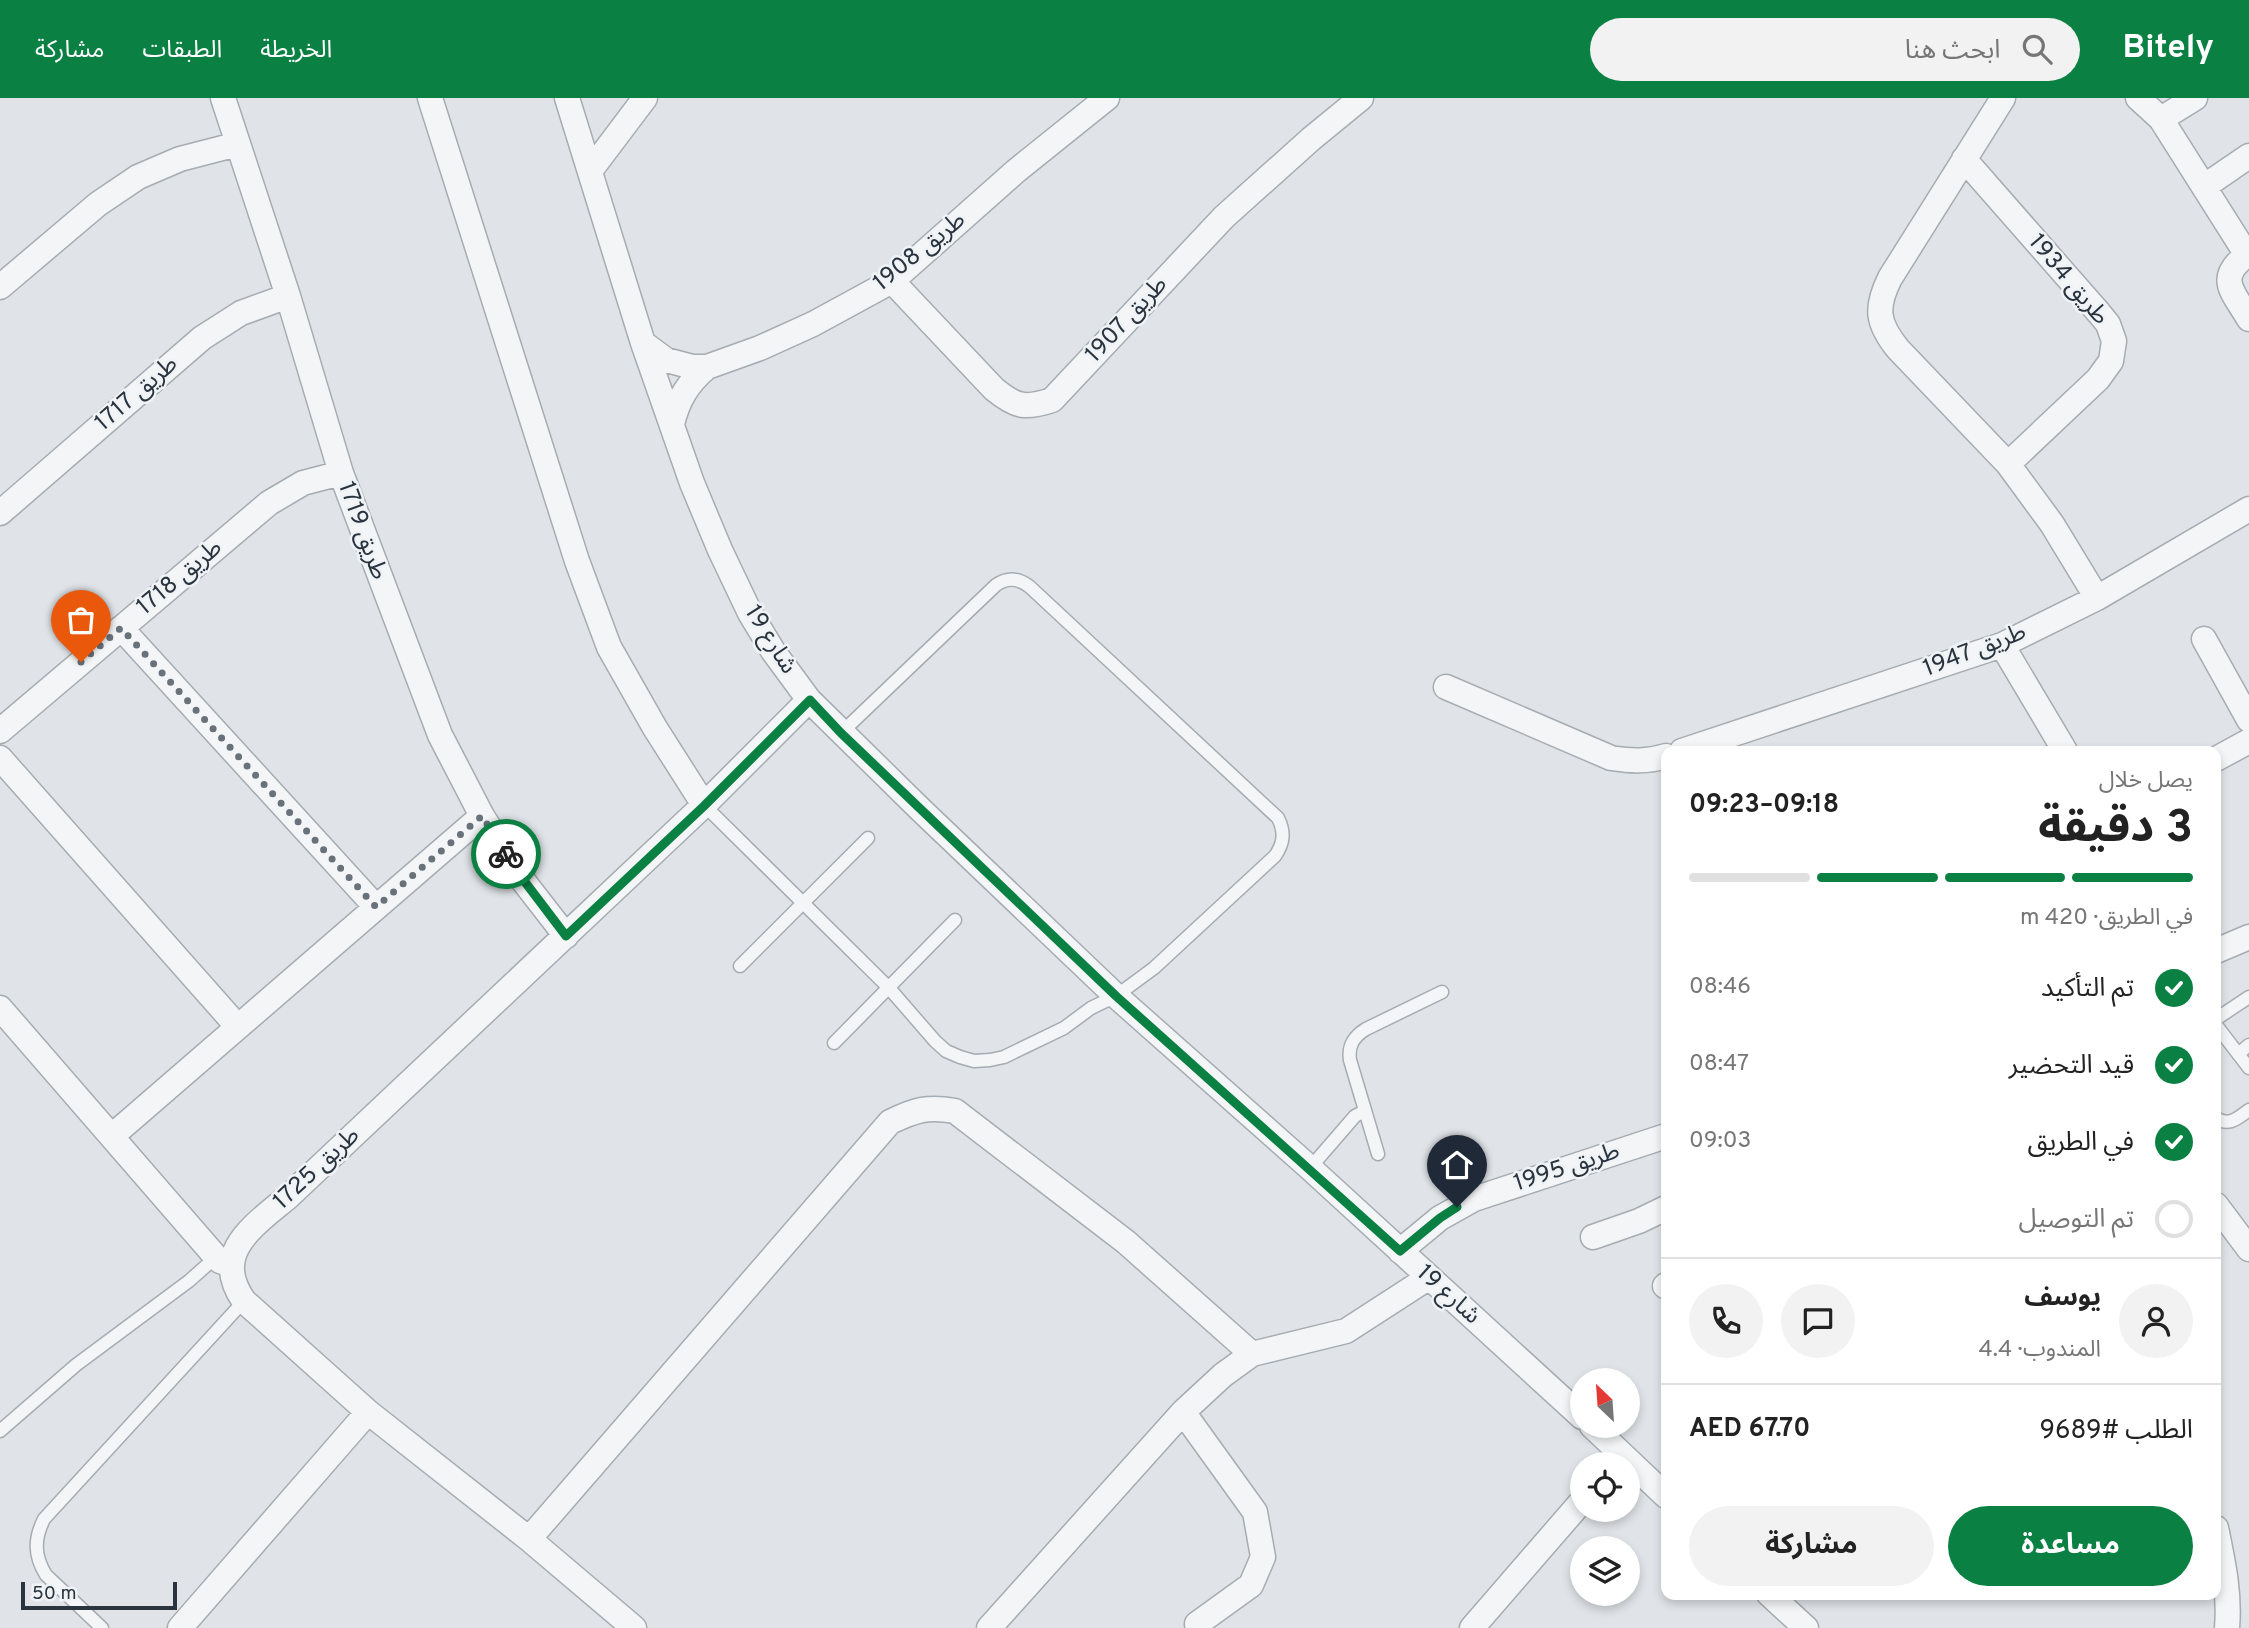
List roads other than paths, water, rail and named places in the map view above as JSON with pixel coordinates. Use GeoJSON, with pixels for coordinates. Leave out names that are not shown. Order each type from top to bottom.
{"type":"FeatureCollection","features":[{"type":"Feature","properties":{"kind":"street","name":"طريق 1719"},"geometry":{"type":"LineString","coordinates":[[223,98],[288,296],[341,473],[440,735],[482,816],[522,878],[566,936]]}},
{"type":"Feature","properties":{"kind":"street"},"geometry":{"type":"LineString","coordinates":[[430,98],[578,561],[609,648],[704,806]]}},
{"type":"Feature","properties":{"kind":"street","name":"شارع 19"},"geometry":{"type":"LineString","coordinates":[[567,98],[643,343],[697,494],[750,613],[773,651],[810,700],[841,733],[1116,996],[1310,1168],[1428,1279],[1570,1406]]}},
{"type":"Feature","properties":{"kind":"street"},"geometry":{"type":"LineString","coordinates":[[590,171],[645,98]]}},
{"type":"Feature","properties":{"kind":"street","name":"طريق 1908"},"geometry":{"type":"LineString","coordinates":[[672,424],[684,391],[694,378],[708,367],[760,348],[813,324],[892,281],[1016,171],[1107,98]]}},
{"type":"Feature","properties":{"kind":"street","name":"طريق 1907"},"geometry":{"type":"LineString","coordinates":[[892,281],[994,389],[1011,403],[1031,407],[1052,400],[1224,217],[1302,146],[1361,98]]}},
{"type":"Feature","properties":{"kind":"street"},"geometry":{"type":"LineString","coordinates":[[2003,98],[1890,278],[1880,307],[1881,321],[1887,336],[1898,349],[2008,464],[2052,524],[2097,598]]}},
{"type":"Feature","properties":{"kind":"street"},"geometry":{"type":"LineString","coordinates":[[2138,98],[2161,119],[2248,254],[2236,263],[2229,274],[2230,287],[2249,319]]}},
{"type":"Feature","properties":{"kind":"street"},"geometry":{"type":"LineString","coordinates":[[2161,119],[2196,98]]}},
{"type":"Feature","properties":{"kind":"street"},"geometry":{"type":"LineString","coordinates":[[0,287],[97,204],[138,177],[180,159],[238,144]]}},
{"type":"Feature","properties":{"kind":"street"},"geometry":{"type":"LineString","coordinates":[[2204,186],[2249,156]]}},
{"type":"Feature","properties":{"kind":"street","name":"طريق 1934"},"geometry":{"type":"LineString","coordinates":[[1964,159],[2099,313],[2108,324],[2114,341],[2110,361],[2098,379],[2008,464]]}},
{"type":"Feature","properties":{"kind":"street","name":"طريق 1717"},"geometry":{"type":"LineString","coordinates":[[0,513],[202,338],[241,313],[288,296]]}},
{"type":"Feature","properties":{"kind":"street","name":"طريق 1908"},"geometry":{"type":"LineString","coordinates":[[643,343],[666,360],[679,365],[708,367]]}},
{"type":"Feature","properties":{"kind":"street","name":"طريق 1718"},"geometry":{"type":"LineString","coordinates":[[0,731],[269,503],[303,483],[341,473]]}},
{"type":"Feature","properties":{"kind":"street","name":"طريق 1947"},"geometry":{"type":"LineString","coordinates":[[1697,746],[2002,645],[2097,598],[2249,509]]}},
{"type":"Feature","properties":{"kind":"street"},"geometry":{"type":"LineString","coordinates":[[121,628],[376,907]]}},
{"type":"Feature","properties":{"kind":"street"},"geometry":{"type":"LineString","coordinates":[[2204,639],[2249,720]]}},
{"type":"Feature","properties":{"kind":"street"},"geometry":{"type":"LineString","coordinates":[[2002,645],[2062,746]]}},
{"type":"Feature","properties":{"kind":"street"},"geometry":{"type":"LineString","coordinates":[[1446,687],[1611,758],[1631,761],[1661,757]]}},
{"type":"Feature","properties":{"kind":"street","name":"طريق 1725"},"geometry":{"type":"LineString","coordinates":[[224,1261],[235,1251],[247,1233],[704,806],[810,700]]}},
{"type":"Feature","properties":{"kind":"street"},"geometry":{"type":"LineString","coordinates":[[2221,756],[2249,741]]}},
{"type":"Feature","properties":{"kind":"street"},"geometry":{"type":"LineString","coordinates":[[0,758],[238,1027]]}},
{"type":"Feature","properties":{"kind":"street"},"geometry":{"type":"LineString","coordinates":[[112,1136],[482,816]]}},
{"type":"Feature","properties":{"kind":"street"},"geometry":{"type":"LineString","coordinates":[[2221,949],[2249,937]]}},
{"type":"Feature","properties":{"kind":"street"},"geometry":{"type":"LineString","coordinates":[[0,1008],[224,1261],[244,1301],[368,1412],[529,1538],[634,1628]]}},
{"type":"Feature","properties":{"kind":"street"},"geometry":{"type":"LineString","coordinates":[[529,1538],[890,1122],[915,1109],[955,1111],[1126,1242],[1252,1354]]}},
{"type":"Feature","properties":{"kind":"street","name":"طريق 1995"},"geometry":{"type":"LineString","coordinates":[[1400,1251],[1440,1218],[1474,1199],[1661,1138]]}},
{"type":"Feature","properties":{"kind":"street"},"geometry":{"type":"LineString","coordinates":[[1593,1237],[1661,1210]]}},
{"type":"Feature","properties":{"kind":"street"},"geometry":{"type":"LineString","coordinates":[[2221,1212],[2249,1249]]}},
{"type":"Feature","properties":{"kind":"street"},"geometry":{"type":"LineString","coordinates":[[989,1628],[1183,1412],[1223,1375],[1252,1354],[1346,1331],[1428,1279]]}},
{"type":"Feature","properties":{"kind":"street"},"geometry":{"type":"LineString","coordinates":[[180,1628],[368,1412]]}},
{"type":"Feature","properties":{"kind":"street"},"geometry":{"type":"LineString","coordinates":[[1183,1412],[1255,1513],[1263,1557],[1251,1585],[1197,1624]]}},
{"type":"Feature","properties":{"kind":"street"},"geometry":{"type":"LineString","coordinates":[[1601,1438],[1612,1452]]}},
{"type":"Feature","properties":{"kind":"street"},"geometry":{"type":"LineString","coordinates":[[1640,1476],[1661,1492]]}},
{"type":"Feature","properties":{"kind":"street"},"geometry":{"type":"LineString","coordinates":[[1472,1628],[1570,1516]]}},
{"type":"Feature","properties":{"kind":"street"},"geometry":{"type":"LineString","coordinates":[[2221,1553],[2227,1583],[2227,1628]]}},
{"type":"Feature","properties":{"kind":"street"},"geometry":{"type":"LineString","coordinates":[[1776,1600],[1806,1628]]}},
{"type":"Feature","properties":{"kind":"lane"},"geometry":{"type":"LineString","coordinates":[[704,806],[889,988],[935,1041],[953,1054],[974,1060],[990,1060],[1004,1056],[1064,1028],[1091,1008],[1116,996],[1154,968],[1275,856],[1283,842],[1282,825],[1278,818],[1024,582],[1017,580],[1003,581],[996,585],[841,733]]}},
{"type":"Feature","properties":{"kind":"lane"},"geometry":{"type":"LineString","coordinates":[[740,966],[869,838]]}},
{"type":"Feature","properties":{"kind":"lane"},"geometry":{"type":"LineString","coordinates":[[834,1043],[955,920]]}},
{"type":"Feature","properties":{"kind":"lane"},"geometry":{"type":"LineString","coordinates":[[1378,1154],[1350,1060],[1350,1046],[1366,1029],[1442,992]]}},
{"type":"Feature","properties":{"kind":"lane"},"geometry":{"type":"LineString","coordinates":[[2221,1018],[2249,996]]}},
{"type":"Feature","properties":{"kind":"lane"},"geometry":{"type":"LineString","coordinates":[[2221,1029],[2249,1068]]}},
{"type":"Feature","properties":{"kind":"lane"},"geometry":{"type":"LineString","coordinates":[[2238,1054],[2249,1045]]}},
{"type":"Feature","properties":{"kind":"lane"},"geometry":{"type":"LineString","coordinates":[[2221,1121],[2230,1122],[2249,1110]]}},
{"type":"Feature","properties":{"kind":"lane"},"geometry":{"type":"LineString","coordinates":[[1310,1168],[1355,1116],[1365,1111]]}},
{"type":"Feature","properties":{"kind":"lane"},"geometry":{"type":"LineString","coordinates":[[0,1431],[76,1365],[189,1281],[224,1261]]}},
{"type":"Feature","properties":{"kind":"lane"},"geometry":{"type":"LineString","coordinates":[[102,1628],[46,1575],[36,1553],[39,1529],[44,1519],[244,1301]]}}]}
